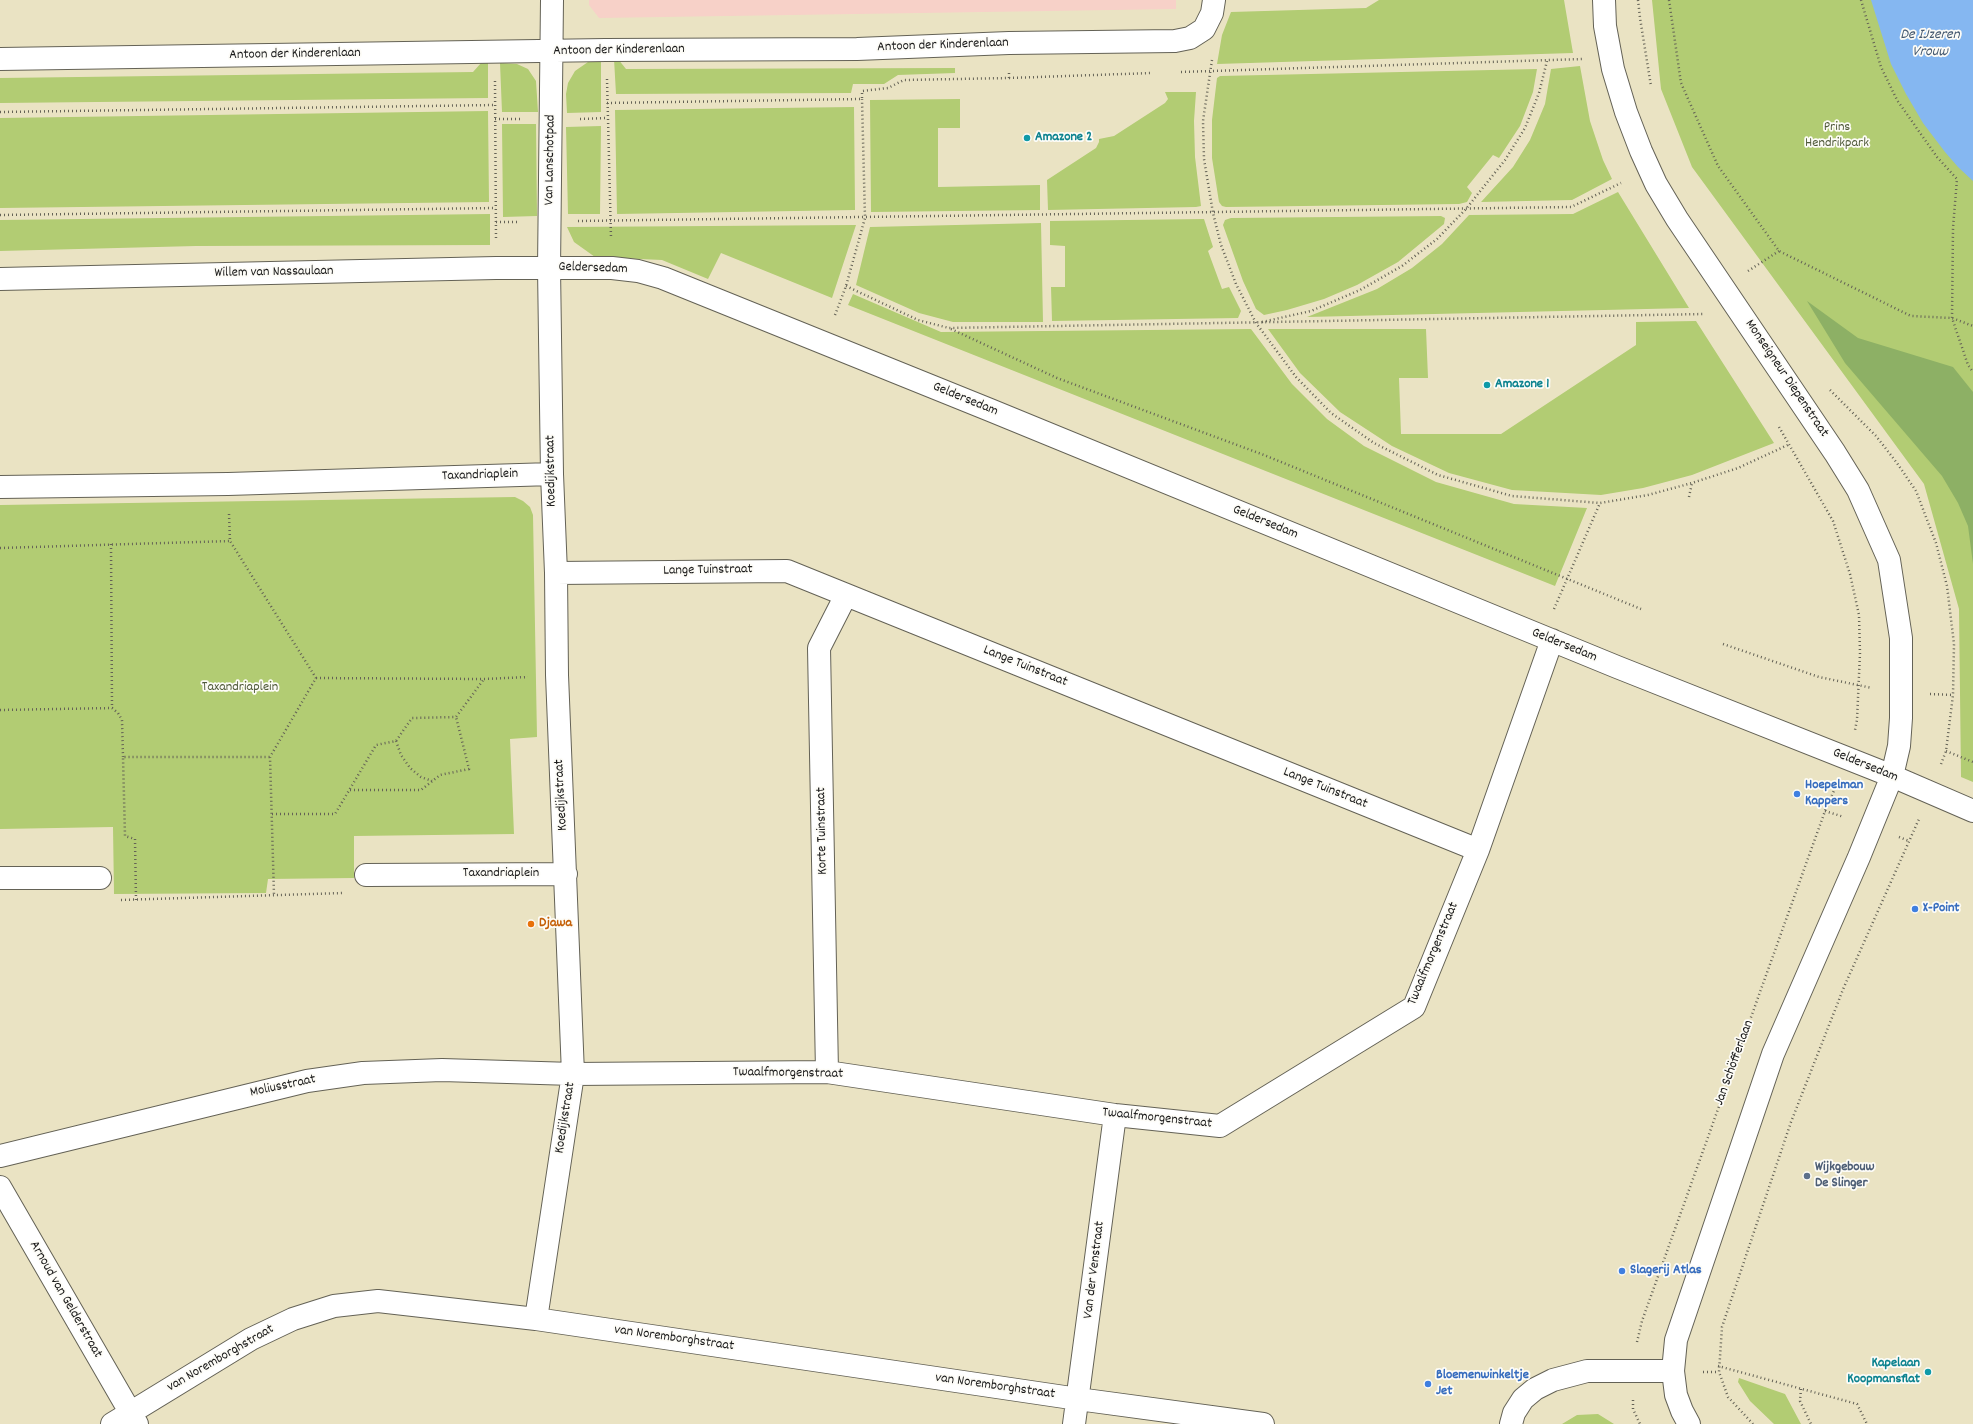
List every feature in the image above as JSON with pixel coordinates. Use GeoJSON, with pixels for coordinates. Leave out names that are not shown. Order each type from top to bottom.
{"type":"FeatureCollection","features":[{"type":"Feature","properties":{"kind":"street","name":"Van Lanschotpad"},"geometry":{"type":"LineString","coordinates":[[549,268],[552,0]]}},
{"type":"Feature","properties":{"kind":"street","name":"Antoon der Kinderenlaan"},"geometry":{"type":"LineString","coordinates":[[0,59],[606,50],[857,49],[1008,43],[1175,41],[1190,38],[1204,28],[1212,13],[1214,0]]}},
{"type":"Feature","properties":{"kind":"street","name":"Monseigneur Diepenstraat"},"geometry":{"type":"LineString","coordinates":[[1604,0],[1605,26],[1613,69],[1640,151],[1656,184],[1858,490],[1889,560],[1901,638],[1902,693],[1899,746],[1892,776]]}},
{"type":"Feature","properties":{"kind":"street","name":"Geldersedam"},"geometry":{"type":"LineString","coordinates":[[549,268],[612,268],[638,271],[663,278],[1547,638],[1892,776],[1973,811]]}},
{"type":"Feature","properties":{"kind":"street","name":"Willem van Nassaulaan"},"geometry":{"type":"LineString","coordinates":[[0,279],[549,268]]}},
{"type":"Feature","properties":{"kind":"street","name":"Koedijkstraat"},"geometry":{"type":"LineString","coordinates":[[536,1319],[573,1074],[557,675],[549,268]]}},
{"type":"Feature","properties":{"kind":"street","name":"Taxandriaplein"},"geometry":{"type":"LineString","coordinates":[[0,487],[228,484],[552,474]]}},
{"type":"Feature","properties":{"kind":"street","name":"Lange Tuinstraat"},"geometry":{"type":"LineString","coordinates":[[556,573],[787,571],[1478,850]]}},
{"type":"Feature","properties":{"kind":"street","name":"Korte Tuinstraat"},"geometry":{"type":"LineString","coordinates":[[827,1072],[819,648],[846,595]]}},
{"type":"Feature","properties":{"kind":"street","name":"Twaalfmorgenstraat"},"geometry":{"type":"LineString","coordinates":[[573,1074],[827,1072],[1115,1115],[1220,1126],[1414,1008],[1478,850],[1547,638]]}},
{"type":"Feature","properties":{"kind":"street"},"geometry":{"type":"LineString","coordinates":[[1689,1424],[1676,1395],[1673,1371],[1676,1340],[1773,1054],[1859,857],[1892,776]]}},
{"type":"Feature","properties":{"kind":"street","name":"Taxandriaplein"},"geometry":{"type":"LineString","coordinates":[[366,875],[566,874]]}},
{"type":"Feature","properties":{"kind":"street"},"geometry":{"type":"LineString","coordinates":[[0,878],[100,878]]}},
{"type":"Feature","properties":{"kind":"street","name":"Moliusstraat"},"geometry":{"type":"LineString","coordinates":[[0,1156],[307,1081],[363,1073],[442,1070],[573,1074]]}},
{"type":"Feature","properties":{"kind":"street","name":"Van der Venstraat"},"geometry":{"type":"LineString","coordinates":[[1074,1424],[1115,1115]]}},
{"type":"Feature","properties":{"kind":"street","name":"Arnoud van Gelderstraat"},"geometry":{"type":"LineString","coordinates":[[0,1187],[127,1420]]}},
{"type":"Feature","properties":{"kind":"street","name":"van Noremborghstraat"},"geometry":{"type":"LineString","coordinates":[[127,1420],[251,1339],[293,1319],[334,1306],[378,1301],[536,1319],[1078,1399],[1263,1424]]}},
{"type":"Feature","properties":{"kind":"street"},"geometry":{"type":"LineString","coordinates":[[1511,1424],[1514,1412],[1523,1399],[1535,1389],[1553,1380],[1587,1371],[1673,1371]]}},
{"type":"Feature","properties":{"kind":"path"},"geometry":{"type":"LineString","coordinates":[[1669,0],[1681,83],[1684,90],[1718,166],[1779,251],[1911,316],[1952,318],[1973,326]]}},
{"type":"Feature","properties":{"kind":"path"},"geometry":{"type":"LineString","coordinates":[[1861,0],[1881,67],[1897,100],[1937,158],[1957,178],[1953,228],[1952,318],[1968,365],[1973,372]]}},
{"type":"Feature","properties":{"kind":"path"},"geometry":{"type":"LineString","coordinates":[[1008,43],[1009,78]]}},
{"type":"Feature","properties":{"kind":"path"},"geometry":{"type":"LineString","coordinates":[[606,50],[612,268]]}},
{"type":"Feature","properties":{"kind":"path"},"geometry":{"type":"LineString","coordinates":[[494,52],[496,268]]}},
{"type":"Feature","properties":{"kind":"path"},"geometry":{"type":"LineString","coordinates":[[1179,72],[1547,61],[1584,59],[1583,52]]}},
{"type":"Feature","properties":{"kind":"path"},"geometry":{"type":"LineString","coordinates":[[1256,323],[1311,311],[1360,290],[1402,266],[1437,239],[1466,209],[1506,160],[1524,128],[1539,93],[1547,61]]}},
{"type":"Feature","properties":{"kind":"path"},"geometry":{"type":"LineString","coordinates":[[1210,71],[1203,120],[1204,158],[1213,213],[1221,245],[1236,284],[1256,323],[1296,377],[1331,413],[1374,444],[1438,475],[1512,496],[1600,503],[1648,495],[1692,483],[1738,468],[1790,444]]}},
{"type":"Feature","properties":{"kind":"path"},"geometry":{"type":"LineString","coordinates":[[824,344],[846,286],[865,218],[862,91],[888,88],[904,80],[1156,73]]}},
{"type":"Feature","properties":{"kind":"path"},"geometry":{"type":"LineString","coordinates":[[607,103],[862,99]]}},
{"type":"Feature","properties":{"kind":"path"},"geometry":{"type":"LineString","coordinates":[[0,112],[495,105]]}},
{"type":"Feature","properties":{"kind":"path"},"geometry":{"type":"LineString","coordinates":[[1619,177],[1625,190]]}},
{"type":"Feature","properties":{"kind":"path"},"geometry":{"type":"LineString","coordinates":[[496,222],[1571,207],[1621,183]]}},
{"type":"Feature","properties":{"kind":"path"},"geometry":{"type":"LineString","coordinates":[[0,215],[496,208]]}},
{"type":"Feature","properties":{"kind":"path"},"geometry":{"type":"LineString","coordinates":[[1748,271],[1779,251]]}},
{"type":"Feature","properties":{"kind":"path"},"geometry":{"type":"LineString","coordinates":[[846,286],[918,320],[949,328],[1058,378],[1264,455],[1641,609]]}},
{"type":"Feature","properties":{"kind":"path"},"geometry":{"type":"LineString","coordinates":[[1700,307],[1708,320]]}},
{"type":"Feature","properties":{"kind":"path"},"geometry":{"type":"LineString","coordinates":[[949,328],[1704,314]]}},
{"type":"Feature","properties":{"kind":"path"},"geometry":{"type":"LineString","coordinates":[[1777,424],[1790,444],[1833,521],[1850,574],[1859,615],[1859,686],[1857,720],[1848,759]]}},
{"type":"Feature","properties":{"kind":"path"},"geometry":{"type":"LineString","coordinates":[[1689,497],[1692,483]]}},
{"type":"Feature","properties":{"kind":"path"},"geometry":{"type":"LineString","coordinates":[[228,484],[230,541],[316,678]]}},
{"type":"Feature","properties":{"kind":"path"},"geometry":{"type":"LineString","coordinates":[[1547,638],[1567,578],[1600,503]]}},
{"type":"Feature","properties":{"kind":"path"},"geometry":{"type":"LineString","coordinates":[[0,548],[230,541]]}},
{"type":"Feature","properties":{"kind":"path"},"geometry":{"type":"LineString","coordinates":[[111,544],[112,708]]}},
{"type":"Feature","properties":{"kind":"path"},"geometry":{"type":"LineString","coordinates":[[1723,644],[1819,677],[1859,686],[1902,693],[1953,695]]}},
{"type":"Feature","properties":{"kind":"path"},"geometry":{"type":"LineString","coordinates":[[316,678],[484,679],[557,675]]}},
{"type":"Feature","properties":{"kind":"path"},"geometry":{"type":"LineString","coordinates":[[274,895],[270,757],[316,678]]}},
{"type":"Feature","properties":{"kind":"path"},"geometry":{"type":"LineString","coordinates":[[456,717],[484,679]]}},
{"type":"Feature","properties":{"kind":"path"},"geometry":{"type":"LineString","coordinates":[[0,710],[112,708],[118,713],[122,720],[125,836],[135,838],[136,900]]}},
{"type":"Feature","properties":{"kind":"path"},"geometry":{"type":"LineString","coordinates":[[272,814],[335,814],[376,745],[396,741],[412,718],[456,717]]}},
{"type":"Feature","properties":{"kind":"path"},"geometry":{"type":"LineString","coordinates":[[350,790],[421,790],[440,775],[469,769],[456,717]]}},
{"type":"Feature","properties":{"kind":"path"},"geometry":{"type":"LineString","coordinates":[[396,741],[401,755],[410,768],[421,777],[432,781]]}},
{"type":"Feature","properties":{"kind":"path"},"geometry":{"type":"LineString","coordinates":[[1946,751],[1973,762]]}},
{"type":"Feature","properties":{"kind":"path"},"geometry":{"type":"LineString","coordinates":[[123,757],[270,757]]}},
{"type":"Feature","properties":{"kind":"path","name":"Jan Schöfferlaan"},"geometry":{"type":"LineString","coordinates":[[1630,1370],[1642,1321],[1825,811],[1848,759]]}},
{"type":"Feature","properties":{"kind":"path"},"geometry":{"type":"LineString","coordinates":[[1753,1424],[1728,1397],[1719,1372],[1718,1366],[1722,1327],[1791,1122],[1844,987],[1931,793]]}},
{"type":"Feature","properties":{"kind":"path"},"geometry":{"type":"LineString","coordinates":[[100,878],[119,900],[136,900],[350,893],[366,875]]}},
{"type":"Feature","properties":{"kind":"path"},"geometry":{"type":"LineString","coordinates":[[1718,1366],[1857,1404],[1867,1424]]}},
{"type":"Feature","properties":{"kind":"path"},"geometry":{"type":"LineString","coordinates":[[1801,1389],[1800,1401],[1811,1424]]}},
{"type":"Feature","properties":{"kind":"shaded area"},"geometry":{"type":"Polygon","coordinates":[[[589,0],[1176,0],[1176,9],[599,18],[589,5],[589,0]]]}},
{"type":"Feature","properties":{"kind":"green space"},"geometry":{"type":"Polygon","coordinates":[[[1379,0],[1564,0],[1573,53],[1217,64],[1222,35],[1231,12],[1366,8],[1379,0]]]}},
{"type":"Feature","properties":{"kind":"green space","name":"Prins Hendrikpark"},"geometry":{"type":"Polygon","coordinates":[[[1652,0],[1973,0],[1973,782],[1961,777],[1959,609],[1924,484],[1692,167],[1661,89],[1652,0]]]}},
{"type":"Feature","properties":{"kind":"green space"},"geometry":{"type":"Polygon","coordinates":[[[614,59],[618,59],[626,69],[955,68],[955,73],[898,75],[884,84],[853,84],[851,93],[616,94],[614,59]]]}},
{"type":"Feature","properties":{"kind":"green space"},"geometry":{"type":"Polygon","coordinates":[[[601,61],[601,112],[567,113],[566,94],[568,83],[575,71],[588,62],[601,61]]]}},
{"type":"Feature","properties":{"kind":"green space"},"geometry":{"type":"Polygon","coordinates":[[[488,62],[488,98],[0,103],[0,78],[473,72],[481,63],[488,62]]]}},
{"type":"Feature","properties":{"kind":"green space"},"geometry":{"type":"Polygon","coordinates":[[[500,63],[517,64],[528,69],[536,81],[538,112],[502,112],[500,63]]]}},
{"type":"Feature","properties":{"kind":"green space"},"geometry":{"type":"Polygon","coordinates":[[[1580,66],[1590,121],[1603,160],[1612,179],[1572,200],[1481,202],[1513,167],[1530,140],[1545,104],[1551,69],[1580,66]]]}},
{"type":"Feature","properties":{"kind":"green space"},"geometry":{"type":"Polygon","coordinates":[[[1537,69],[1533,92],[1520,126],[1499,158],[1493,155],[1467,187],[1472,193],[1467,202],[1459,204],[1226,207],[1222,206],[1219,202],[1212,158],[1212,120],[1217,78],[1220,76],[1537,69]]]}},
{"type":"Feature","properties":{"kind":"green space"},"geometry":{"type":"Polygon","coordinates":[[[1165,92],[1196,92],[1194,121],[1195,157],[1201,206],[1048,210],[1047,180],[1096,148],[1099,139],[1114,136],[1165,103],[1168,99],[1165,92]]]}},
{"type":"Feature","properties":{"kind":"green space"},"geometry":{"type":"Polygon","coordinates":[[[960,99],[960,128],[938,128],[938,187],[1040,185],[1040,210],[871,212],[870,100],[960,99]]]}},
{"type":"Feature","properties":{"kind":"green space"},"geometry":{"type":"Polygon","coordinates":[[[854,107],[855,210],[617,214],[615,110],[854,107]]]}},
{"type":"Feature","properties":{"kind":"green space"},"geometry":{"type":"Polygon","coordinates":[[[488,111],[489,202],[0,208],[0,118],[488,111]]]}},
{"type":"Feature","properties":{"kind":"green space"},"geometry":{"type":"Polygon","coordinates":[[[502,124],[536,124],[537,216],[503,217],[502,124]]]}},
{"type":"Feature","properties":{"kind":"green space"},"geometry":{"type":"Polygon","coordinates":[[[601,126],[600,214],[568,214],[566,127],[601,126]]]}},
{"type":"Feature","properties":{"kind":"green space"},"geometry":{"type":"Polygon","coordinates":[[[1618,192],[1689,308],[1307,317],[1377,289],[1412,268],[1442,244],[1469,215],[1573,214],[1618,192]]]}},
{"type":"Feature","properties":{"kind":"green space"},"geometry":{"type":"Polygon","coordinates":[[[490,214],[490,245],[196,246],[0,251],[0,220],[490,214]]]}},
{"type":"Feature","properties":{"kind":"green space"},"geometry":{"type":"Polygon","coordinates":[[[1441,216],[1445,218],[1444,224],[1398,262],[1357,285],[1324,299],[1264,315],[1256,309],[1243,281],[1223,225],[1225,220],[1231,218],[1441,216]]]}},
{"type":"Feature","properties":{"kind":"green space"},"geometry":{"type":"Polygon","coordinates":[[[1204,219],[1213,247],[1208,251],[1222,289],[1229,287],[1241,311],[1238,318],[1052,321],[1051,287],[1065,287],[1065,246],[1050,245],[1050,221],[1204,219]]]}},
{"type":"Feature","properties":{"kind":"green space"},"geometry":{"type":"Polygon","coordinates":[[[1041,223],[1043,322],[953,322],[919,313],[856,285],[870,227],[1041,223]]]}},
{"type":"Feature","properties":{"kind":"green space"},"geometry":{"type":"Polygon","coordinates":[[[856,225],[832,298],[721,253],[708,279],[662,260],[595,257],[574,242],[567,227],[856,225]]]}},
{"type":"Feature","properties":{"kind":"green space"},"geometry":{"type":"Polygon","coordinates":[[[853,294],[941,332],[1251,329],[1292,384],[1327,419],[1364,446],[1436,482],[1514,504],[1587,508],[1555,586],[848,305],[853,294]]]}},
{"type":"Feature","properties":{"kind":"green space"},"geometry":{"type":"Polygon","coordinates":[[[1807,301],[1858,338],[1953,367],[1973,392],[1973,564],[1968,526],[1958,503],[1942,476],[1845,363],[1807,301]]]}},
{"type":"Feature","properties":{"kind":"green space"},"geometry":{"type":"Polygon","coordinates":[[[1696,321],[1774,443],[1692,475],[1643,488],[1601,495],[1512,490],[1449,473],[1392,446],[1340,412],[1300,373],[1268,329],[1426,329],[1428,378],[1399,378],[1401,434],[1501,434],[1636,345],[1636,322],[1696,321]]]}},
{"type":"Feature","properties":{"kind":"green space","name":"Taxandriaplein"},"geometry":{"type":"Polygon","coordinates":[[[515,497],[530,507],[533,515],[537,737],[510,739],[514,834],[354,836],[354,878],[268,879],[266,893],[114,894],[113,827],[0,829],[0,505],[515,497]]]}},
{"type":"Feature","properties":{"kind":"green space"},"geometry":{"type":"Polygon","coordinates":[[[1739,1378],[1785,1394],[1801,1424],[1774,1424],[1750,1401],[1738,1382],[1739,1378]]]}},
{"type":"Feature","properties":{"kind":"green space"},"geometry":{"type":"Polygon","coordinates":[[[1598,1414],[1614,1424],[1562,1424],[1577,1415],[1598,1414]]]}},
{"type":"Feature","properties":{"kind":"water","name":"De IJzeren Vrouw"},"geometry":{"type":"Polygon","coordinates":[[[1871,0],[1973,0],[1973,181],[1945,152],[1923,123],[1906,94],[1891,64],[1871,0]]]}},
{"type":"Feature","properties":{"kind":"place","name":"Amazone 2"},"geometry":{"type":"Point","coordinates":[1027,138]}},
{"type":"Feature","properties":{"kind":"place","name":"Amazone 1"},"geometry":{"type":"Point","coordinates":[1487,385]}},
{"type":"Feature","properties":{"kind":"place","name":"Hoepelman Kappers"},"geometry":{"type":"Point","coordinates":[1797,794]}},
{"type":"Feature","properties":{"kind":"place","name":"X-Point"},"geometry":{"type":"Point","coordinates":[1915,909]}},
{"type":"Feature","properties":{"kind":"place","name":"Djawa"},"geometry":{"type":"Point","coordinates":[531,924]}},
{"type":"Feature","properties":{"kind":"place","name":"Wijkgebouw De Slinger"},"geometry":{"type":"Point","coordinates":[1807,1176]}},
{"type":"Feature","properties":{"kind":"place","name":"Slagerij Atlas"},"geometry":{"type":"Point","coordinates":[1622,1271]}},
{"type":"Feature","properties":{"kind":"place","name":"Kapelaan Koopmansflat"},"geometry":{"type":"Point","coordinates":[1928,1372]}},
{"type":"Feature","properties":{"kind":"place","name":"Bloemenwinkeltje Jet"},"geometry":{"type":"Point","coordinates":[1428,1384]}}]}
